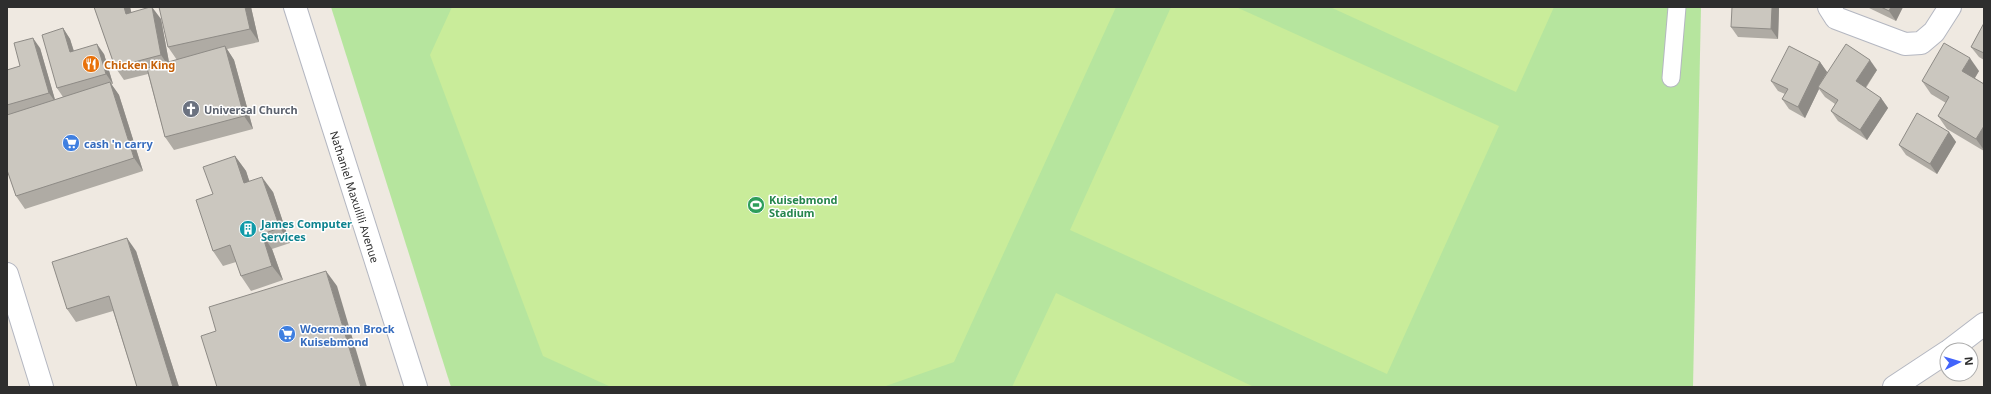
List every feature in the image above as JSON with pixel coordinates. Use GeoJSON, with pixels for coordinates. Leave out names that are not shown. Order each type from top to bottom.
{"type":"FeatureCollection","features":[{"type":"Feature","properties":{"kind":"street","name":"Nathaniel Maxuilili Avenue"},"geometry":{"type":"LineString","coordinates":[[295,7],[416,387]]}},
{"type":"Feature","properties":{"kind":"street"},"geometry":{"type":"LineString","coordinates":[[1829,7],[1836,18],[1905,44],[1921,42],[1934,32],[1950,7]]}},
{"type":"Feature","properties":{"kind":"street"},"geometry":{"type":"LineString","coordinates":[[7,274],[42,387]]}},
{"type":"Feature","properties":{"kind":"street"},"geometry":{"type":"LineString","coordinates":[[1960,342],[1984,324]]}},
{"type":"Feature","properties":{"kind":"street"},"geometry":{"type":"LineString","coordinates":[[1894,387],[1939,357]]}},
{"type":"Feature","properties":{"kind":"lane"},"geometry":{"type":"LineString","coordinates":[[1671,78],[1676,7]]}},
{"type":"Feature","properties":{"kind":"green space"},"geometry":{"type":"Polygon","coordinates":[[[331,7],[1701,7],[1693,387],[451,387],[331,7]]]}},
{"type":"Feature","properties":{"kind":"green space","name":"Kuisebmond Stadium"},"geometry":{"type":"Polygon","coordinates":[[[452,7],[1116,7],[954,362],[883,387],[611,387],[543,356],[430,55],[452,7]]]}},
{"type":"Feature","properties":{"kind":"green space"},"geometry":{"type":"Polygon","coordinates":[[[1171,7],[1236,7],[1499,126],[1387,374],[1070,230],[1171,7]]]}},
{"type":"Feature","properties":{"kind":"green space"},"geometry":{"type":"Polygon","coordinates":[[[1330,7],[1554,7],[1516,92],[1330,7]]]}},
{"type":"Feature","properties":{"kind":"green space"},"geometry":{"type":"Polygon","coordinates":[[[1056,293],[1254,387],[1012,387],[1056,293]]]}},
{"type":"Feature","properties":{"kind":"building"},"geometry":{"type":"Polygon","coordinates":[[[94,7],[124,7],[126,14],[152,7],[161,55],[115,67],[94,7]]]}},
{"type":"Feature","properties":{"kind":"building"},"geometry":{"type":"Polygon","coordinates":[[[159,7],[245,7],[250,29],[168,47],[159,7]]]}},
{"type":"Feature","properties":{"kind":"building"},"geometry":{"type":"Polygon","coordinates":[[[1732,7],[1772,7],[1771,29],[1731,27],[1732,7]]]}},
{"type":"Feature","properties":{"kind":"building"},"geometry":{"type":"Polygon","coordinates":[[[1881,7],[1891,7],[1889,11],[1881,7]]]}},
{"type":"Feature","properties":{"kind":"building"},"geometry":{"type":"Polygon","coordinates":[[[1984,23],[1984,53],[1971,47],[1984,23]]]}},
{"type":"Feature","properties":{"kind":"building"},"geometry":{"type":"Polygon","coordinates":[[[63,28],[70,52],[97,44],[106,74],[57,88],[42,35],[63,28]]]}},
{"type":"Feature","properties":{"kind":"building"},"geometry":{"type":"Polygon","coordinates":[[[33,38],[49,93],[7,105],[7,70],[20,66],[14,43],[33,38]]]}},
{"type":"Feature","properties":{"kind":"building"},"geometry":{"type":"Polygon","coordinates":[[[1944,43],[1970,58],[1962,71],[1984,84],[1984,126],[1976,139],[1938,116],[1949,97],[1922,81],[1944,43]]]}},
{"type":"Feature","properties":{"kind":"building"},"geometry":{"type":"Polygon","coordinates":[[[1846,44],[1870,60],[1856,81],[1881,98],[1860,130],[1831,111],[1838,100],[1818,87],[1846,44]]]}},
{"type":"Feature","properties":{"kind":"building"},"geometry":{"type":"Polygon","coordinates":[[[225,46],[244,116],[165,137],[147,68],[225,46]]]}},
{"type":"Feature","properties":{"kind":"building"},"geometry":{"type":"Polygon","coordinates":[[[1789,46],[1820,62],[1798,107],[1782,99],[1788,89],[1771,81],[1789,46]]]}},
{"type":"Feature","properties":{"kind":"building","name":"cash 'n carry"},"geometry":{"type":"Polygon","coordinates":[[[110,82],[134,158],[16,196],[7,170],[7,115],[110,82]]]}},
{"type":"Feature","properties":{"kind":"building"},"geometry":{"type":"Polygon","coordinates":[[[1917,113],[1949,132],[1930,164],[1899,145],[1917,113]]]}},
{"type":"Feature","properties":{"kind":"building","name":"James Computer Services"},"geometry":{"type":"Polygon","coordinates":[[[235,156],[244,183],[262,177],[280,228],[262,234],[272,266],[241,276],[230,245],[213,251],[196,200],[213,194],[203,167],[235,156]]]}},
{"type":"Feature","properties":{"kind":"building"},"geometry":{"type":"Polygon","coordinates":[[[127,238],[173,387],[137,387],[109,296],[67,309],[52,262],[127,238]]]}},
{"type":"Feature","properties":{"kind":"building","name":"Woermann Brock Kuisebmond"},"geometry":{"type":"Polygon","coordinates":[[[326,271],[361,387],[217,387],[201,336],[216,331],[209,307],[326,271]]]}},
{"type":"Feature","properties":{"kind":"place","name":"Chicken King"},"geometry":{"type":"Point","coordinates":[91,64]}},
{"type":"Feature","properties":{"kind":"place","name":"Universal Church"},"geometry":{"type":"Point","coordinates":[191,109]}},
{"type":"Feature","properties":{"kind":"place","name":"cash 'n carry"},"geometry":{"type":"Point","coordinates":[71,143]}},
{"type":"Feature","properties":{"kind":"place","name":"Kuisebmond Stadium"},"geometry":{"type":"Point","coordinates":[756,205]}},
{"type":"Feature","properties":{"kind":"place","name":"James Computer Services"},"geometry":{"type":"Point","coordinates":[248,229]}},
{"type":"Feature","properties":{"kind":"place","name":"Woermann Brock Kuisebmond"},"geometry":{"type":"Point","coordinates":[287,334]}}]}
